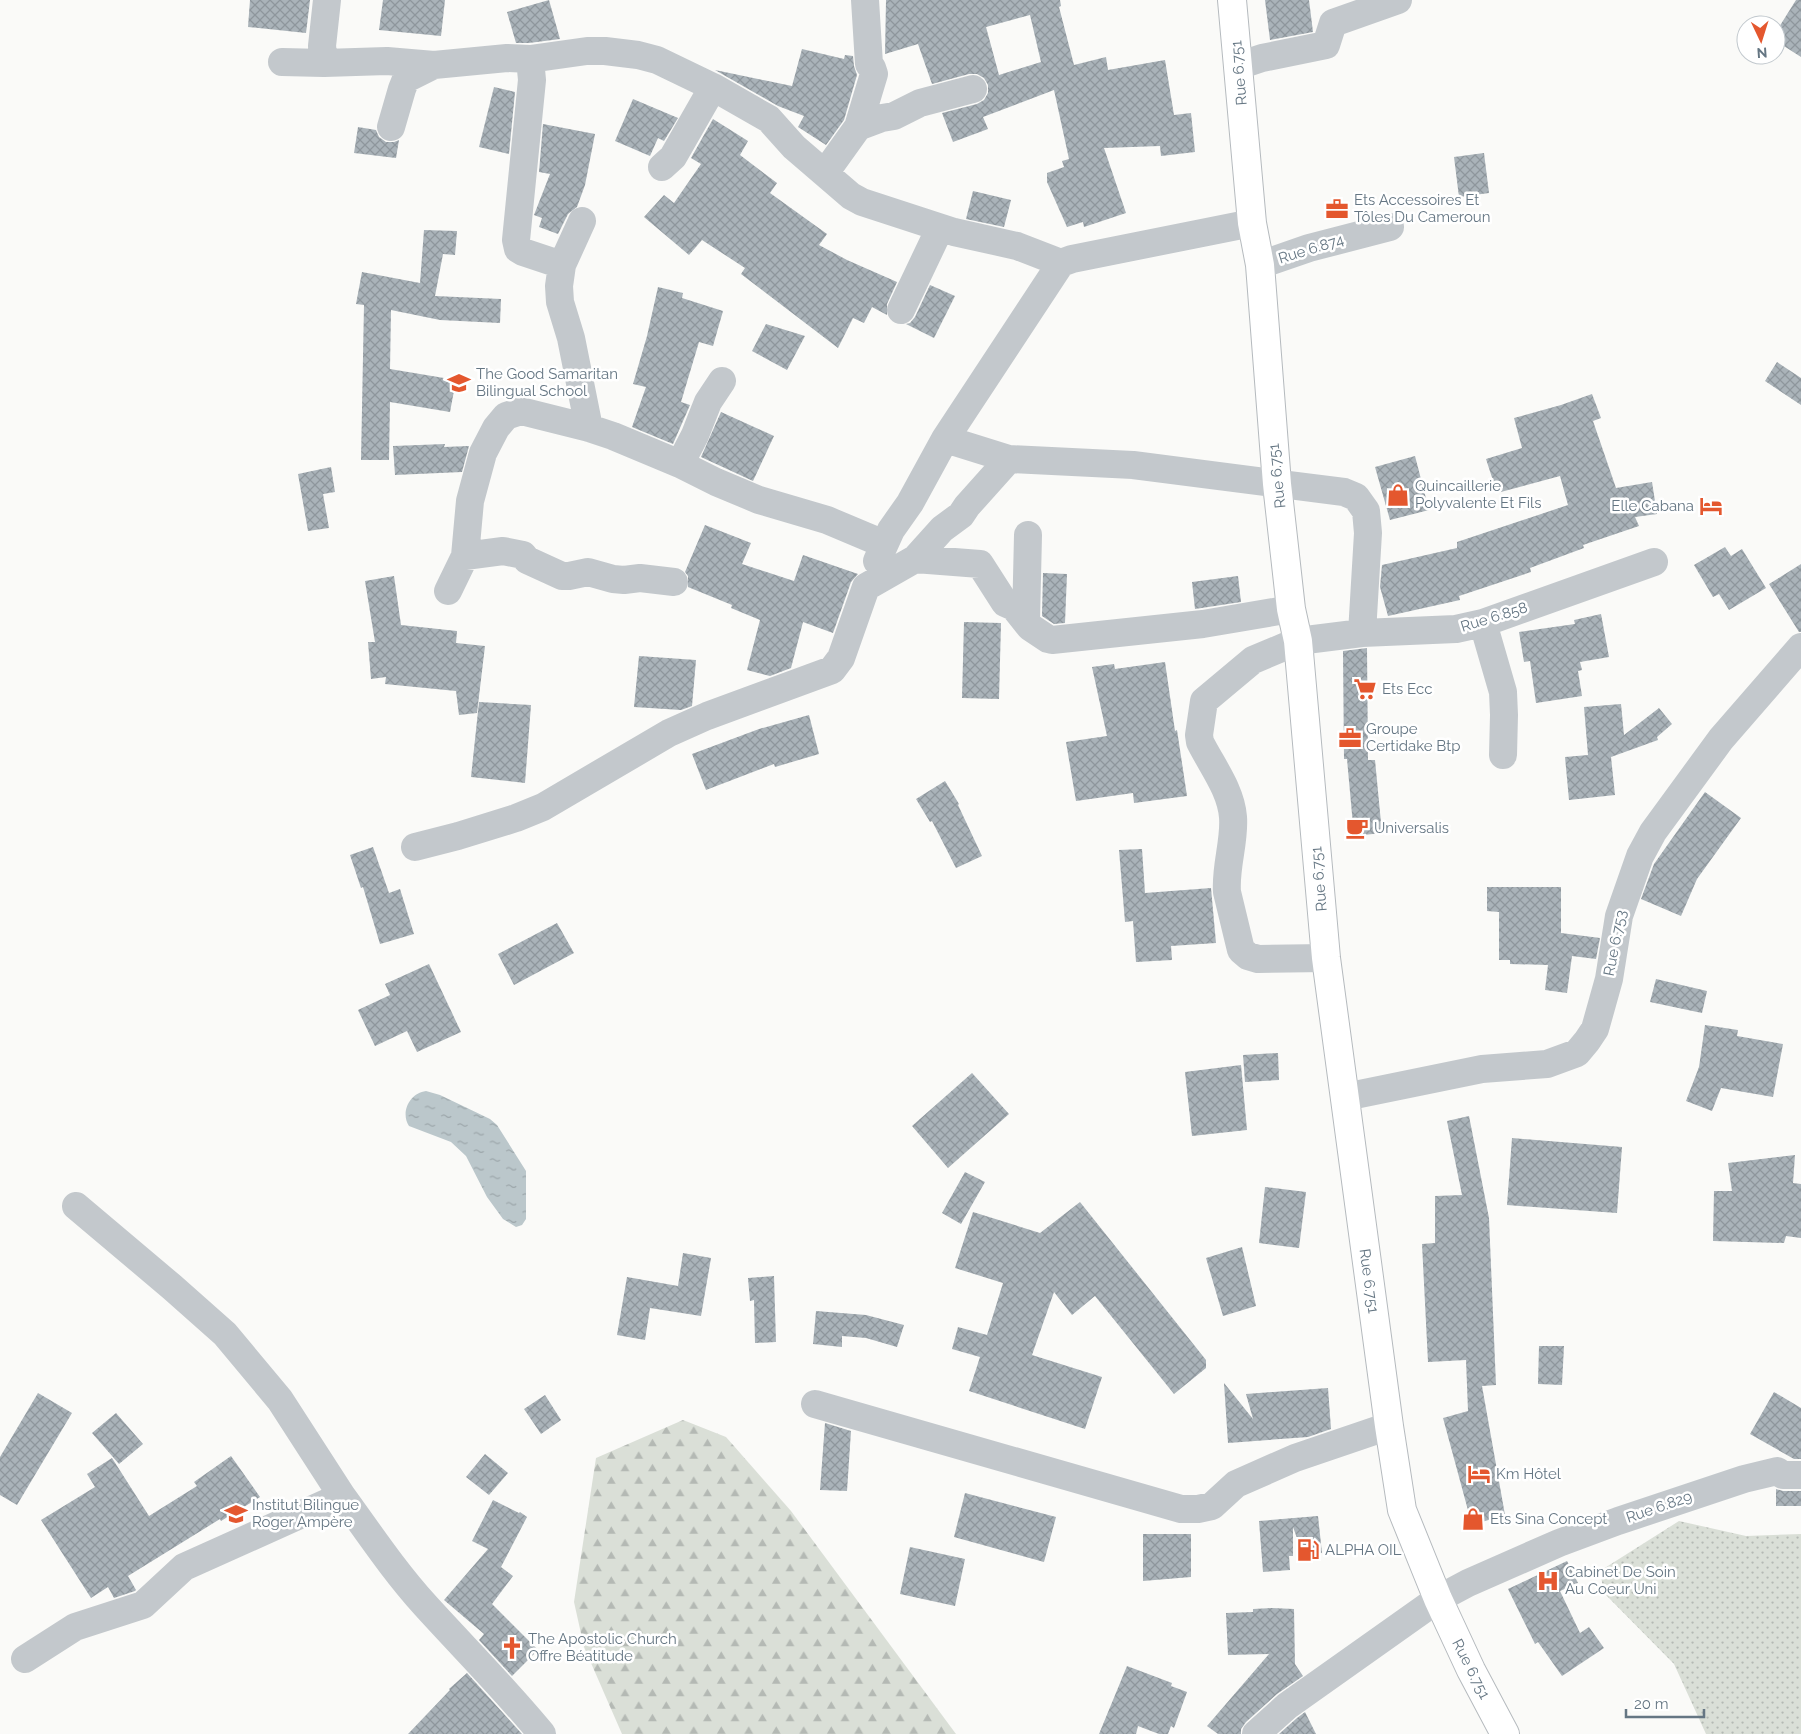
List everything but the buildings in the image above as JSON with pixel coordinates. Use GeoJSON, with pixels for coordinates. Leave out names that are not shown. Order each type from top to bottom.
{"type":"FeatureCollection","features":[{"type":"Feature","properties":{"kind":"main road","name":"Rue 6.751"},"geometry":{"type":"LineString","coordinates":[[1232,0],[1252,223],[1260,265],[1277,484],[1291,609],[1298,641],[1326,958],[1402,1510],[1438,1599],[1471,1670],[1505,1734]]}},
{"type":"Feature","properties":{"kind":"street"},"geometry":{"type":"LineString","coordinates":[[324,63],[322,46],[327,0]]}},
{"type":"Feature","properties":{"kind":"street"},"geometry":{"type":"LineString","coordinates":[[825,174],[858,127],[874,74],[869,64],[865,0]]}},
{"type":"Feature","properties":{"kind":"street"},"geometry":{"type":"LineString","coordinates":[[1238,66],[1262,58],[1326,45],[1333,24],[1398,0]]}},
{"type":"Feature","properties":{"kind":"street"},"geometry":{"type":"LineString","coordinates":[[282,62],[387,61],[434,65],[507,58],[530,59],[587,51],[630,54],[657,60],[713,87],[769,119],[794,147],[851,196],[862,202],[940,228],[1017,246],[1061,263]]}},
{"type":"Feature","properties":{"kind":"street"},"geometry":{"type":"LineString","coordinates":[[530,59],[532,80],[516,240],[518,248],[523,252],[562,265]]}},
{"type":"Feature","properties":{"kind":"street"},"geometry":{"type":"LineString","coordinates":[[391,127],[406,79],[434,65]]}},
{"type":"Feature","properties":{"kind":"street"},"geometry":{"type":"LineString","coordinates":[[662,167],[673,157],[713,87]]}},
{"type":"Feature","properties":{"kind":"street"},"geometry":{"type":"LineString","coordinates":[[858,127],[882,118],[894,116],[920,103],[973,89]]}},
{"type":"Feature","properties":{"kind":"street"},"geometry":{"type":"LineString","coordinates":[[582,221],[562,265],[559,286],[560,302],[571,338],[589,428]]}},
{"type":"Feature","properties":{"kind":"street"},"geometry":{"type":"LineString","coordinates":[[415,847],[466,834],[543,807],[669,733],[706,716],[832,670],[841,658],[866,587],[891,530],[910,503],[945,439],[1061,263],[1072,259],[1252,223]]}},
{"type":"Feature","properties":{"kind":"street","name":"Rue 6.874"},"geometry":{"type":"LineString","coordinates":[[1260,265],[1309,248],[1390,227]]}},
{"type":"Feature","properties":{"kind":"street"},"geometry":{"type":"LineString","coordinates":[[901,310],[940,228]]}},
{"type":"Feature","properties":{"kind":"street"},"geometry":{"type":"LineString","coordinates":[[680,464],[696,435],[708,402],[722,381]]}},
{"type":"Feature","properties":{"kind":"street"},"geometry":{"type":"LineString","coordinates":[[448,591],[465,556],[470,501],[484,452],[496,428],[506,416],[521,411],[613,436],[759,500],[827,520],[884,544]]}},
{"type":"Feature","properties":{"kind":"street"},"geometry":{"type":"LineString","coordinates":[[945,439],[1009,459],[1133,465],[1344,492],[1356,497],[1366,511],[1368,533],[1362,632]]}},
{"type":"Feature","properties":{"kind":"street"},"geometry":{"type":"LineString","coordinates":[[866,587],[915,559],[942,529],[961,515],[1009,459]]}},
{"type":"Feature","properties":{"kind":"street"},"geometry":{"type":"LineString","coordinates":[[1026,621],[1028,534]]}},
{"type":"Feature","properties":{"kind":"street"},"geometry":{"type":"LineString","coordinates":[[465,556],[503,551],[523,555],[527,560],[562,576],[588,572],[612,579],[640,578],[674,582]]}},
{"type":"Feature","properties":{"kind":"street"},"geometry":{"type":"LineString","coordinates":[[915,559],[980,564],[1005,604],[1014,607],[1030,627],[1052,640],[1203,624],[1291,609]]}},
{"type":"Feature","properties":{"kind":"street","name":"Rue 6.858"},"geometry":{"type":"LineString","coordinates":[[1326,958],[1258,959],[1248,956],[1241,950],[1227,892],[1233,817],[1230,802],[1200,742],[1199,735],[1204,702],[1254,660],[1298,641],[1362,632],[1456,629],[1483,623],[1654,562]]}},
{"type":"Feature","properties":{"kind":"street"},"geometry":{"type":"LineString","coordinates":[[1483,623],[1502,692],[1504,715],[1503,755]]}},
{"type":"Feature","properties":{"kind":"street","name":"Rue 6.753"},"geometry":{"type":"LineString","coordinates":[[1345,1097],[1482,1069],[1547,1064],[1577,1053],[1595,1029],[1609,978],[1619,916],[1644,848],[1673,803],[1721,739],[1797,658]]}},
{"type":"Feature","properties":{"kind":"street"},"geometry":{"type":"LineString","coordinates":[[76,1206],[225,1334],[280,1400],[342,1496],[394,1568],[424,1604],[511,1696],[542,1734]]}},
{"type":"Feature","properties":{"kind":"street"},"geometry":{"type":"LineString","coordinates":[[815,1404],[1181,1509],[1198,1509],[1212,1506],[1236,1484],[1323,1448],[1389,1426]]}},
{"type":"Feature","properties":{"kind":"street","name":"Rue 6.829"},"geometry":{"type":"LineString","coordinates":[[1256,1734],[1288,1706],[1438,1599],[1468,1583],[1514,1562],[1618,1521],[1744,1479],[1777,1471],[1783,1475],[1801,1475]]}},
{"type":"Feature","properties":{"kind":"street"},"geometry":{"type":"LineString","coordinates":[[25,1659],[75,1627],[143,1605],[184,1567],[342,1496]]}},
{"type":"Feature","properties":{"kind":"green space"},"geometry":{"type":"Polygon","coordinates":[[[683,1420],[726,1437],[791,1511],[956,1734],[622,1734],[584,1647],[574,1602],[596,1458],[683,1420]]]}},
{"type":"Feature","properties":{"kind":"green space"},"geometry":{"type":"Polygon","coordinates":[[[1679,1521],[1746,1536],[1801,1534],[1801,1734],[1706,1734],[1674,1664],[1604,1593],[1600,1571],[1679,1521]]]}},
{"type":"Feature","properties":{"kind":"water"},"geometry":{"type":"Polygon","coordinates":[[[426,1091],[440,1095],[490,1119],[497,1125],[526,1171],[526,1219],[522,1225],[516,1227],[503,1219],[487,1197],[466,1156],[451,1142],[409,1126],[406,1121],[408,1104],[415,1095],[426,1091]]]}},
{"type":"Feature","properties":{"kind":"place","name":"Ets Accessoires Et Tôles Du Cameroun"},"geometry":{"type":"Point","coordinates":[1337,209]}},
{"type":"Feature","properties":{"kind":"place","name":"The Good Samaritan Bilingual School"},"geometry":{"type":"Point","coordinates":[459,383]}},
{"type":"Feature","properties":{"kind":"place","name":"Quincaillerie Polyvalente Et Fils"},"geometry":{"type":"Point","coordinates":[1398,495]}},
{"type":"Feature","properties":{"kind":"place","name":"Elle Cabana"},"geometry":{"type":"Point","coordinates":[1711,506]}},
{"type":"Feature","properties":{"kind":"place","name":"Ets Ecc"},"geometry":{"type":"Point","coordinates":[1365,689]}},
{"type":"Feature","properties":{"kind":"place","name":"Groupe Certidake Btp"},"geometry":{"type":"Point","coordinates":[1350,738]}},
{"type":"Feature","properties":{"kind":"place","name":"Universalis"},"geometry":{"type":"Point","coordinates":[1357,828]}},
{"type":"Feature","properties":{"kind":"place","name":"Km Hôtel"},"geometry":{"type":"Point","coordinates":[1479,1474]}},
{"type":"Feature","properties":{"kind":"place","name":"Institut Bilingue Roger Ampère"},"geometry":{"type":"Point","coordinates":[236,1514]}},
{"type":"Feature","properties":{"kind":"place","name":"Ets Sina Concept"},"geometry":{"type":"Point","coordinates":[1473,1519]}},
{"type":"Feature","properties":{"kind":"place","name":"ALPHA OIL"},"geometry":{"type":"Point","coordinates":[1308,1550]}},
{"type":"Feature","properties":{"kind":"place","name":"Cabinet De Soin Au Coeur Uni"},"geometry":{"type":"Point","coordinates":[1548,1581]}},
{"type":"Feature","properties":{"kind":"place","name":"The Apostolic Church Offre Béatitude"},"geometry":{"type":"Point","coordinates":[512,1648]}}]}
